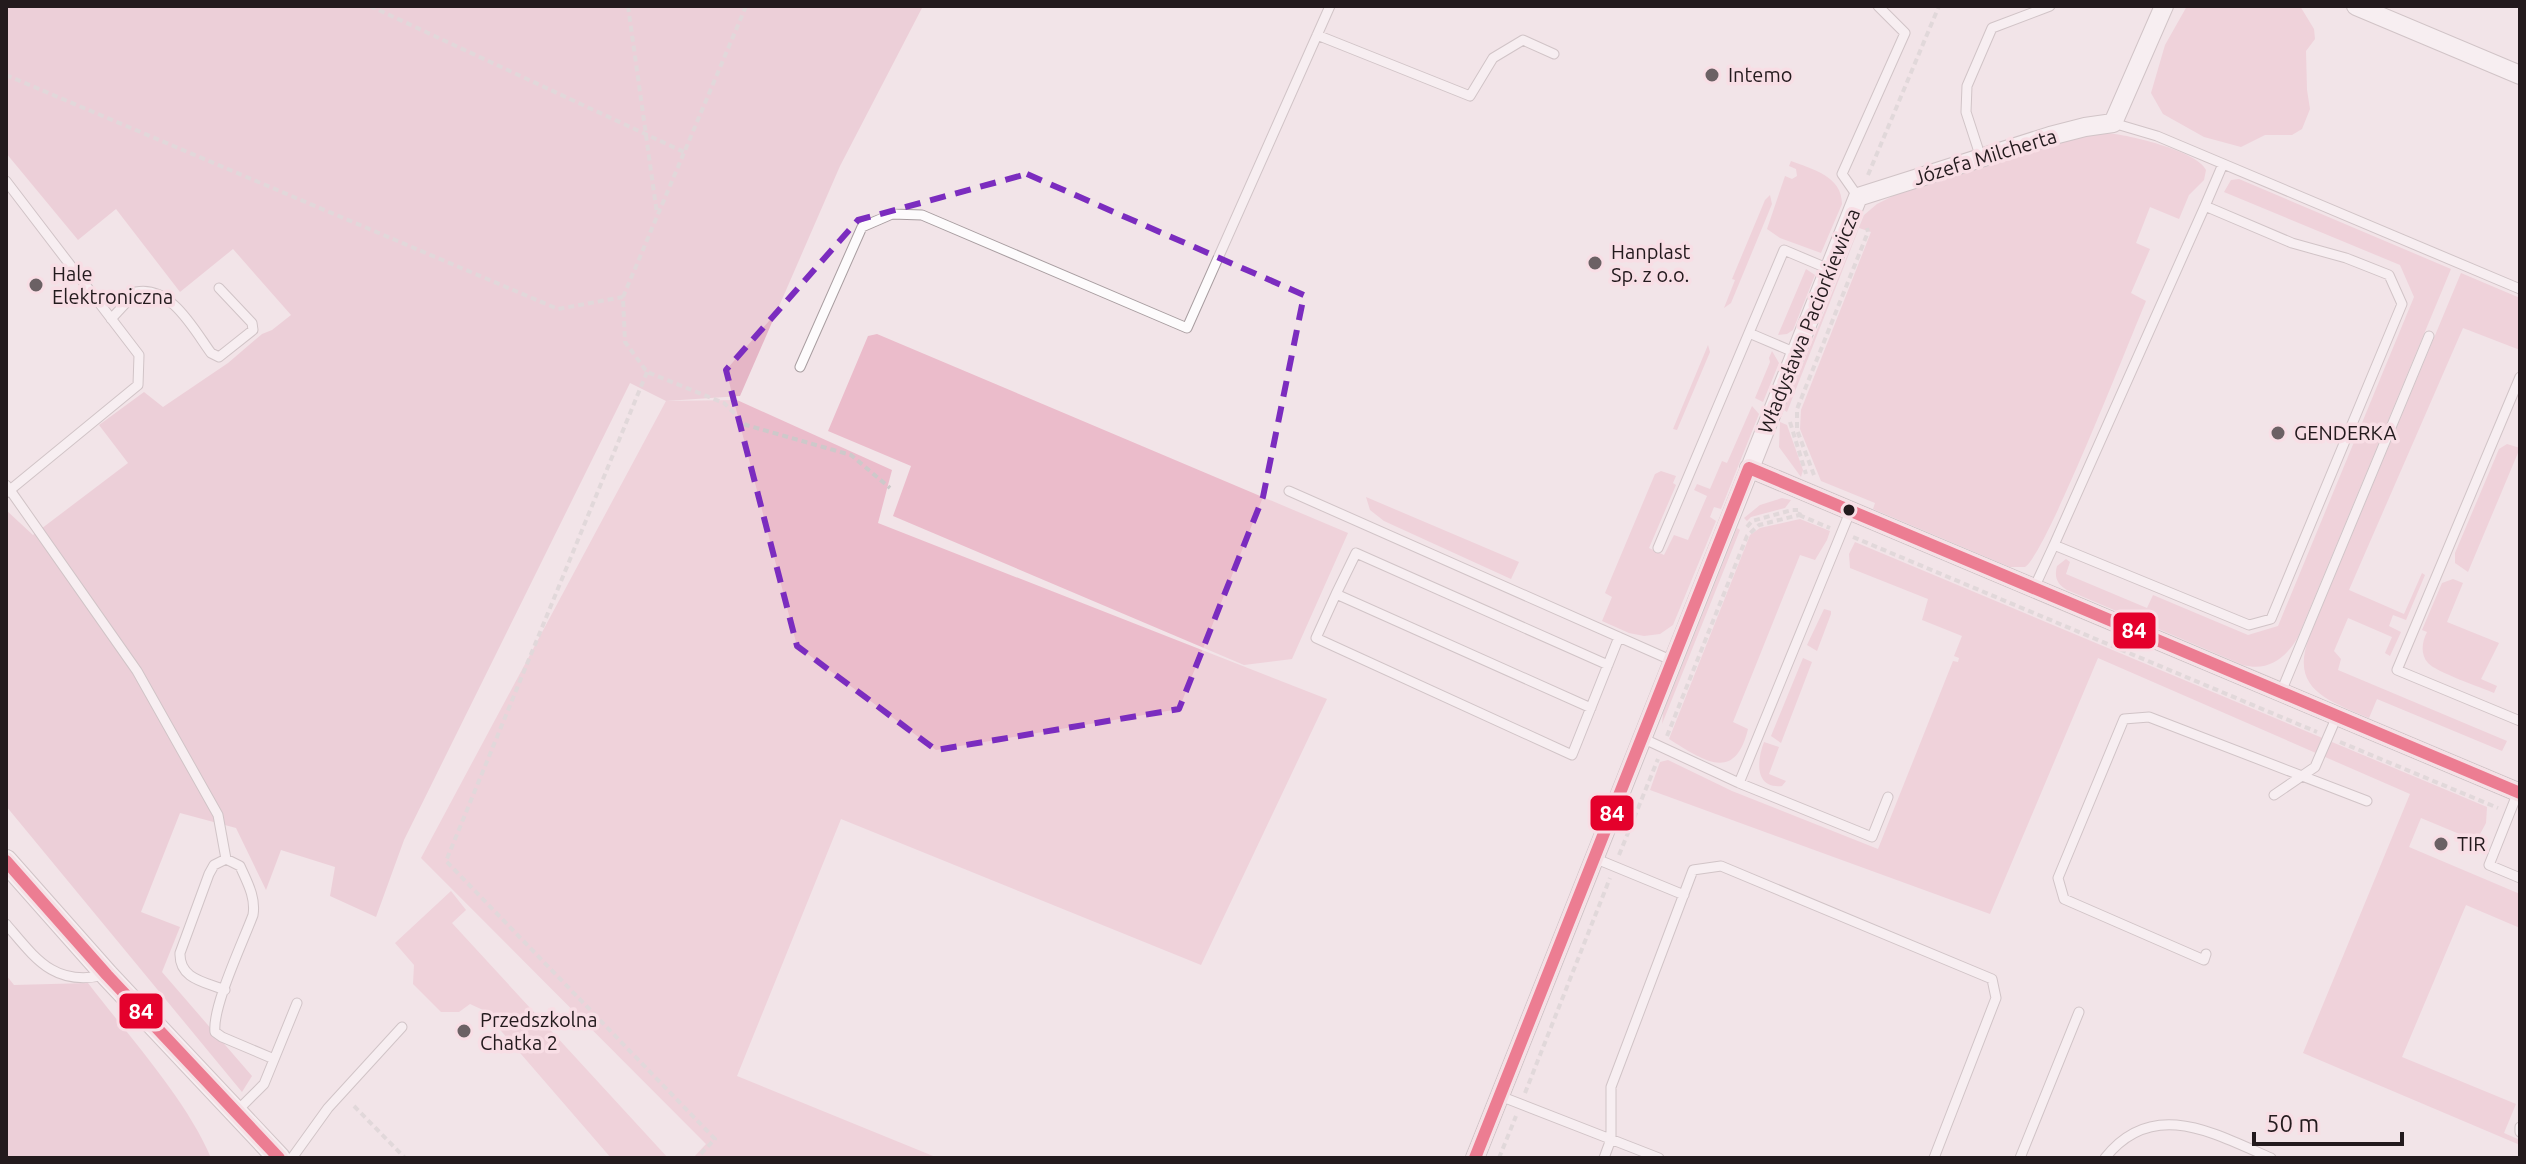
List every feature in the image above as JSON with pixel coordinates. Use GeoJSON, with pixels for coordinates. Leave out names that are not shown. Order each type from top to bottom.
{"type":"FeatureCollection","features":[{"type":"Feature","properties":{"kind":"street"},"geometry":{"type":"LineString","coordinates":[[2113,123],[2164,6]]}},
{"type":"Feature","properties":{"kind":"street"},"geometry":{"type":"LineString","coordinates":[[2369,8],[2520,75]]}},
{"type":"Feature","properties":{"kind":"street","name":"Józefa Milcherta"},"geometry":{"type":"LineString","coordinates":[[1858,197],[2085,127],[2113,123]]}},
{"type":"Feature","properties":{"kind":"street","name":"Władysława Paciorkiewicza"},"geometry":{"type":"LineString","coordinates":[[1475,1158],[1858,197]]}},
{"type":"Feature","properties":{"kind":"street"},"geometry":{"type":"LineString","coordinates":[[1749,468],[2519,792]]}},
{"type":"Feature","properties":{"kind":"street"},"geometry":{"type":"LineString","coordinates":[[6,861],[107,975],[279,1158]]}},
{"type":"Feature","properties":{"kind":"lane"},"geometry":{"type":"LineString","coordinates":[[800,367],[862,227],[892,214],[922,215],[1187,328],[1330,6]]}},
{"type":"Feature","properties":{"kind":"lane"},"geometry":{"type":"LineString","coordinates":[[1858,197],[1842,174],[1905,33],[1878,6]]}},
{"type":"Feature","properties":{"kind":"lane"},"geometry":{"type":"LineString","coordinates":[[1981,158],[1966,112],[1967,86],[1992,28],[2050,6]]}},
{"type":"Feature","properties":{"kind":"lane"},"geometry":{"type":"LineString","coordinates":[[1317,35],[1470,96],[1493,58],[1523,40],[1554,54]]}},
{"type":"Feature","properties":{"kind":"lane"},"geometry":{"type":"LineString","coordinates":[[2113,123],[2157,136],[2520,289]]}},
{"type":"Feature","properties":{"kind":"lane"},"geometry":{"type":"LineString","coordinates":[[2034,588],[2223,164]]}},
{"type":"Feature","properties":{"kind":"lane"},"geometry":{"type":"LineString","coordinates":[[6,181],[139,355],[138,385],[7,489],[137,671],[218,815],[226,859]]}},
{"type":"Feature","properties":{"kind":"lane"},"geometry":{"type":"LineString","coordinates":[[2054,545],[2249,625],[2271,619],[2402,304],[2389,275],[2346,258],[2292,243],[2205,206]]}},
{"type":"Feature","properties":{"kind":"lane"},"geometry":{"type":"LineString","coordinates":[[1658,548],[1784,250],[1829,269]]}},
{"type":"Feature","properties":{"kind":"lane"},"geometry":{"type":"LineString","coordinates":[[111,319],[136,292],[151,292],[173,303],[211,353],[219,357],[253,330],[252,323],[219,288]]}},
{"type":"Feature","properties":{"kind":"lane"},"geometry":{"type":"LineString","coordinates":[[1749,333],[1796,353]]}},
{"type":"Feature","properties":{"kind":"lane"},"geometry":{"type":"LineString","coordinates":[[2281,692],[2429,336]]}},
{"type":"Feature","properties":{"kind":"lane"},"geometry":{"type":"LineString","coordinates":[[2520,377],[2397,670],[2520,721]]}},
{"type":"Feature","properties":{"kind":"lane"},"geometry":{"type":"LineString","coordinates":[[1289,491],[1673,661]]}},
{"type":"Feature","properties":{"kind":"lane"},"geometry":{"type":"LineString","coordinates":[[1739,783],[1850,512]]}},
{"type":"Feature","properties":{"kind":"lane"},"geometry":{"type":"LineString","coordinates":[[1608,665],[1356,553],[1316,638],[1572,755],[1591,708],[1608,665],[1619,637]]}},
{"type":"Feature","properties":{"kind":"lane"},"geometry":{"type":"LineString","coordinates":[[1336,594],[1591,708]]}},
{"type":"Feature","properties":{"kind":"lane"},"geometry":{"type":"LineString","coordinates":[[2274,795],[2315,767],[2337,716]]}},
{"type":"Feature","properties":{"kind":"lane"},"geometry":{"type":"LineString","coordinates":[[2206,954],[2204,960],[2064,899],[2058,878],[2124,719],[2149,717],[2367,801]]}},
{"type":"Feature","properties":{"kind":"lane"},"geometry":{"type":"LineString","coordinates":[[1642,738],[1739,783],[1872,837],[1888,797]]}},
{"type":"Feature","properties":{"kind":"lane"},"geometry":{"type":"LineString","coordinates":[[2519,792],[2489,865],[2520,878]]}},
{"type":"Feature","properties":{"kind":"lane"},"geometry":{"type":"LineString","coordinates":[[1594,858],[1684,895]]}},
{"type":"Feature","properties":{"kind":"lane"},"geometry":{"type":"LineString","coordinates":[[226,859],[240,866],[254,907],[215,1017],[215,1032],[274,1059]]}},
{"type":"Feature","properties":{"kind":"lane"},"geometry":{"type":"LineString","coordinates":[[225,990],[191,977],[179,964],[180,953],[209,874],[214,865],[226,859]]}},
{"type":"Feature","properties":{"kind":"lane"},"geometry":{"type":"LineString","coordinates":[[1604,1158],[1611,1139],[1611,1087],[1693,870],[1721,866],[1992,979],[1996,998],[1934,1158]]}},
{"type":"Feature","properties":{"kind":"lane"},"geometry":{"type":"LineString","coordinates":[[6,924],[46,968],[63,976],[85,980],[107,975]]}},
{"type":"Feature","properties":{"kind":"lane"},"geometry":{"type":"LineString","coordinates":[[236,1112],[264,1084],[297,1003]]}},
{"type":"Feature","properties":{"kind":"lane"},"geometry":{"type":"LineString","coordinates":[[2020,1158],[2079,1012]]}},
{"type":"Feature","properties":{"kind":"lane"},"geometry":{"type":"LineString","coordinates":[[292,1158],[328,1108],[402,1027]]}},
{"type":"Feature","properties":{"kind":"lane"},"geometry":{"type":"LineString","coordinates":[[1500,1096],[1659,1158]]}},
{"type":"Feature","properties":{"kind":"lane"},"geometry":{"type":"LineString","coordinates":[[2105,1158],[2123,1139],[2167,1123],[2205,1131],[2271,1158]]}},
{"type":"Feature","properties":{"kind":"path"},"geometry":{"type":"LineString","coordinates":[[370,6],[684,152]]}},
{"type":"Feature","properties":{"kind":"path"},"geometry":{"type":"LineString","coordinates":[[628,6],[657,216]]}},
{"type":"Feature","properties":{"kind":"path"},"geometry":{"type":"LineString","coordinates":[[746,6],[623,297],[625,342],[647,372],[724,403],[746,425],[851,455],[890,488]]}},
{"type":"Feature","properties":{"kind":"path"},"geometry":{"type":"LineString","coordinates":[[1858,197],[1939,6]]}},
{"type":"Feature","properties":{"kind":"path"},"geometry":{"type":"LineString","coordinates":[[6,75],[558,309],[623,297]]}},
{"type":"Feature","properties":{"kind":"path"},"geometry":{"type":"LineString","coordinates":[[1792,510],[1804,492],[1814,477],[1797,430],[1797,409],[1868,232],[1866,221],[1793,405],[1791,430],[1806,469],[1804,492],[1799,515]]}},
{"type":"Feature","properties":{"kind":"path"},"geometry":{"type":"LineString","coordinates":[[647,372],[446,861],[715,1139],[697,1158]]}},
{"type":"Feature","properties":{"kind":"path"},"geometry":{"type":"LineString","coordinates":[[1499,1158],[1747,536],[1759,525],[1799,515],[2510,813]]}},
{"type":"Feature","properties":{"kind":"path"},"geometry":{"type":"LineString","coordinates":[[354,1106],[405,1158]]}},
{"type":"Feature","properties":{"kind":"highlighted area"},"geometry":{"type":"Polygon","coordinates":[[[1027,174],[1304,295],[1263,497],[1179,709],[936,750],[797,646],[726,370],[858,220],[1027,174]]]}},
{"type":"Feature","properties":{"kind":"shaded area"},"geometry":{"type":"Polygon","coordinates":[[[6,6],[923,6],[840,166],[740,396],[666,401],[630,383],[404,840],[376,917],[330,896],[335,867],[281,850],[266,890],[236,828],[180,813],[141,912],[180,927],[162,972],[252,1076],[242,1092],[6,806],[6,510],[33,535],[128,463],[99,425],[144,392],[163,407],[291,315],[233,249],[180,292],[116,209],[78,240],[6,153],[6,6]]]}},
{"type":"Feature","properties":{"kind":"shaded area"},"geometry":{"type":"Polygon","coordinates":[[[2187,6],[2300,6],[2314,29],[2315,39],[2306,51],[2310,109],[2302,129],[2292,135],[2265,135],[2241,147],[2204,137],[2163,114],[2151,93],[2165,45],[2187,6]]]}},
{"type":"Feature","properties":{"kind":"shaded area"},"geometry":{"type":"Polygon","coordinates":[[[2103,133],[2127,136],[2175,150],[2200,163],[2206,170],[2204,180],[2189,195],[2179,219],[2150,207],[2136,243],[2150,249],[2131,293],[2146,301],[2051,525],[2025,567],[2010,567],[1873,509],[1875,503],[1821,481],[1800,429],[1801,410],[1871,232],[1859,228],[1787,412],[1784,410],[1864,215],[1897,194],[2082,136],[2103,133]]]}},
{"type":"Feature","properties":{"kind":"shaded area"},"geometry":{"type":"Polygon","coordinates":[[[1791,161],[1824,175],[1841,194],[1842,204],[1821,253],[1780,238],[1767,229],[1785,176],[1792,179],[1797,176],[1796,169],[1789,166],[1791,161]]]}},
{"type":"Feature","properties":{"kind":"shaded area"},"geometry":{"type":"Polygon","coordinates":[[[2239,179],[2451,269],[2298,637],[2282,657],[2260,667],[2243,665],[2067,590],[2059,583],[2056,574],[2057,566],[2066,559],[2070,562],[2066,574],[2147,608],[2153,595],[2248,635],[2278,626],[2414,297],[2400,265],[2224,192],[2231,180],[2239,179]]]}},
{"type":"Feature","properties":{"kind":"shaded area"},"geometry":{"type":"Polygon","coordinates":[[[1770,195],[1772,204],[1731,303],[1724,308],[1735,280],[1732,279],[1765,200],[1770,195]]]}},
{"type":"Feature","properties":{"kind":"shaded area"},"geometry":{"type":"Polygon","coordinates":[[[1806,269],[1815,275],[1793,330],[1778,335],[1806,269]]]}},
{"type":"Feature","properties":{"kind":"shaded area"},"geometry":{"type":"Polygon","coordinates":[[[2461,273],[2520,298],[2520,350],[2463,328],[2349,590],[2404,614],[2422,573],[2425,575],[2406,620],[2393,615],[2389,626],[2401,632],[2390,656],[2385,653],[2392,637],[2348,618],[2334,651],[2341,659],[2338,670],[2507,741],[2502,751],[2377,699],[2369,718],[2340,706],[2317,691],[2304,670],[2309,638],[2461,273]]]}},
{"type":"Feature","properties":{"kind":"shaded area"},"geometry":{"type":"Polygon","coordinates":[[[877,334],[1348,533],[1292,659],[1244,665],[893,516],[911,466],[828,431],[868,336],[877,334]]]}},
{"type":"Feature","properties":{"kind":"shaded area"},"geometry":{"type":"Polygon","coordinates":[[[1708,345],[1710,352],[1677,430],[1673,429],[1708,345]]]}},
{"type":"Feature","properties":{"kind":"shaded area"},"geometry":{"type":"Polygon","coordinates":[[[1772,351],[1779,363],[1763,402],[1755,398],[1772,351]]]}},
{"type":"Feature","properties":{"kind":"shaded area"},"geometry":{"type":"Polygon","coordinates":[[[737,400],[892,470],[878,523],[1327,699],[1201,965],[841,819],[737,1076],[938,1158],[693,1158],[706,1144],[421,858],[666,401],[737,400]]]}},
{"type":"Feature","properties":{"kind":"shaded area"},"geometry":{"type":"Polygon","coordinates":[[[1752,406],[1759,414],[1721,509],[1714,507],[1710,517],[1716,521],[1673,625],[1660,634],[1644,636],[1602,621],[1612,597],[1605,593],[1655,474],[1661,471],[1676,476],[1673,483],[1676,485],[1649,548],[1664,555],[1674,535],[1688,540],[1707,496],[1694,490],[1697,484],[1710,489],[1722,461],[1727,463],[1752,406]]]}},
{"type":"Feature","properties":{"kind":"shaded area"},"geometry":{"type":"Polygon","coordinates":[[[1780,422],[1787,425],[1803,470],[1801,477],[1779,447],[1780,422]]]}},
{"type":"Feature","properties":{"kind":"shaded area"},"geometry":{"type":"Polygon","coordinates":[[[2507,444],[2520,448],[2468,572],[2455,563],[2455,553],[2499,449],[2507,444]]]}},
{"type":"Feature","properties":{"kind":"shaded area"},"geometry":{"type":"Polygon","coordinates":[[[1366,497],[1519,562],[1511,579],[1384,521],[1370,510],[1366,497]]]}},
{"type":"Feature","properties":{"kind":"shaded area"},"geometry":{"type":"Polygon","coordinates":[[[1782,498],[1791,500],[1785,508],[1751,517],[1747,521],[1744,518],[1760,505],[1782,498]]]}},
{"type":"Feature","properties":{"kind":"shaded area"},"geometry":{"type":"Polygon","coordinates":[[[1800,519],[1830,531],[1827,540],[1815,560],[1800,555],[1733,722],[1748,729],[1742,746],[1727,762],[1706,760],[1669,739],[1750,535],[1760,528],[1800,519]]]}},
{"type":"Feature","properties":{"kind":"shaded area"},"geometry":{"type":"Polygon","coordinates":[[[1737,528],[1740,530],[1662,724],[1663,713],[1737,528]]]}},
{"type":"Feature","properties":{"kind":"shaded area"},"geometry":{"type":"Polygon","coordinates":[[[1855,542],[2487,807],[2486,823],[2479,836],[2469,838],[2421,818],[2409,847],[2520,894],[2520,928],[2466,905],[2402,1057],[2516,1104],[2504,1133],[2520,1140],[2520,1145],[2303,1053],[2410,794],[2098,658],[1990,914],[1650,790],[1660,762],[1668,760],[1732,791],[1878,849],[1953,661],[1958,662],[1959,658],[1954,656],[1962,636],[1922,620],[1928,599],[1850,568],[1849,554],[1855,542]]]}},
{"type":"Feature","properties":{"kind":"shaded area"},"geometry":{"type":"Polygon","coordinates":[[[2453,579],[2463,583],[2447,622],[2499,643],[2481,679],[2497,686],[2494,693],[2440,671],[2424,656],[2423,644],[2427,632],[2422,630],[2442,583],[2453,579]]]}},
{"type":"Feature","properties":{"kind":"shaded area"},"geometry":{"type":"Polygon","coordinates":[[[1824,609],[1831,611],[1831,614],[1817,651],[1807,645],[1824,609]]]}},
{"type":"Feature","properties":{"kind":"shaded area"},"geometry":{"type":"Polygon","coordinates":[[[1803,658],[1812,662],[1781,743],[1771,736],[1803,658]]]}},
{"type":"Feature","properties":{"kind":"shaded area"},"geometry":{"type":"Polygon","coordinates":[[[1764,742],[1779,747],[1769,774],[1786,781],[1782,786],[1773,786],[1762,778],[1759,765],[1764,742]]]}},
{"type":"Feature","properties":{"kind":"shaded area"},"geometry":{"type":"Polygon","coordinates":[[[451,891],[466,910],[452,923],[668,1158],[611,1158],[483,1010],[470,1004],[459,1012],[441,1012],[413,984],[414,965],[395,943],[451,891]]]}},
{"type":"Feature","properties":{"kind":"shaded area"},"geometry":{"type":"Polygon","coordinates":[[[6,975],[14,985],[88,983],[172,1091],[211,1158],[6,1158],[6,975]]]}},
{"type":"Feature","properties":{"kind":"transit line","name":"84"},"geometry":{"type":"LineString","coordinates":[[1749,468],[2520,793]]}},
{"type":"Feature","properties":{"kind":"transit line","name":"84"},"geometry":{"type":"LineString","coordinates":[[1475,1158],[1749,468]]}},
{"type":"Feature","properties":{"kind":"transit line","name":"84"},"geometry":{"type":"LineString","coordinates":[[6,861],[107,975],[279,1158]]}},
{"type":"Feature","properties":{"kind":"place","name":"Intemo"},"geometry":{"type":"Point","coordinates":[1712,75]}},
{"type":"Feature","properties":{"kind":"place","name":"Hanplast Sp. z o.o."},"geometry":{"type":"Point","coordinates":[1595,263]}},
{"type":"Feature","properties":{"kind":"place","name":"Hale Elektroniczna"},"geometry":{"type":"Point","coordinates":[36,285]}},
{"type":"Feature","properties":{"kind":"place","name":"GENDERKA"},"geometry":{"type":"Point","coordinates":[2278,433]}},
{"type":"Feature","properties":{"kind":"place","name":"TIR"},"geometry":{"type":"Point","coordinates":[2441,844]}},
{"type":"Feature","properties":{"kind":"place","name":"Przedszkolna Chatka 2"},"geometry":{"type":"Point","coordinates":[464,1031]}}]}
